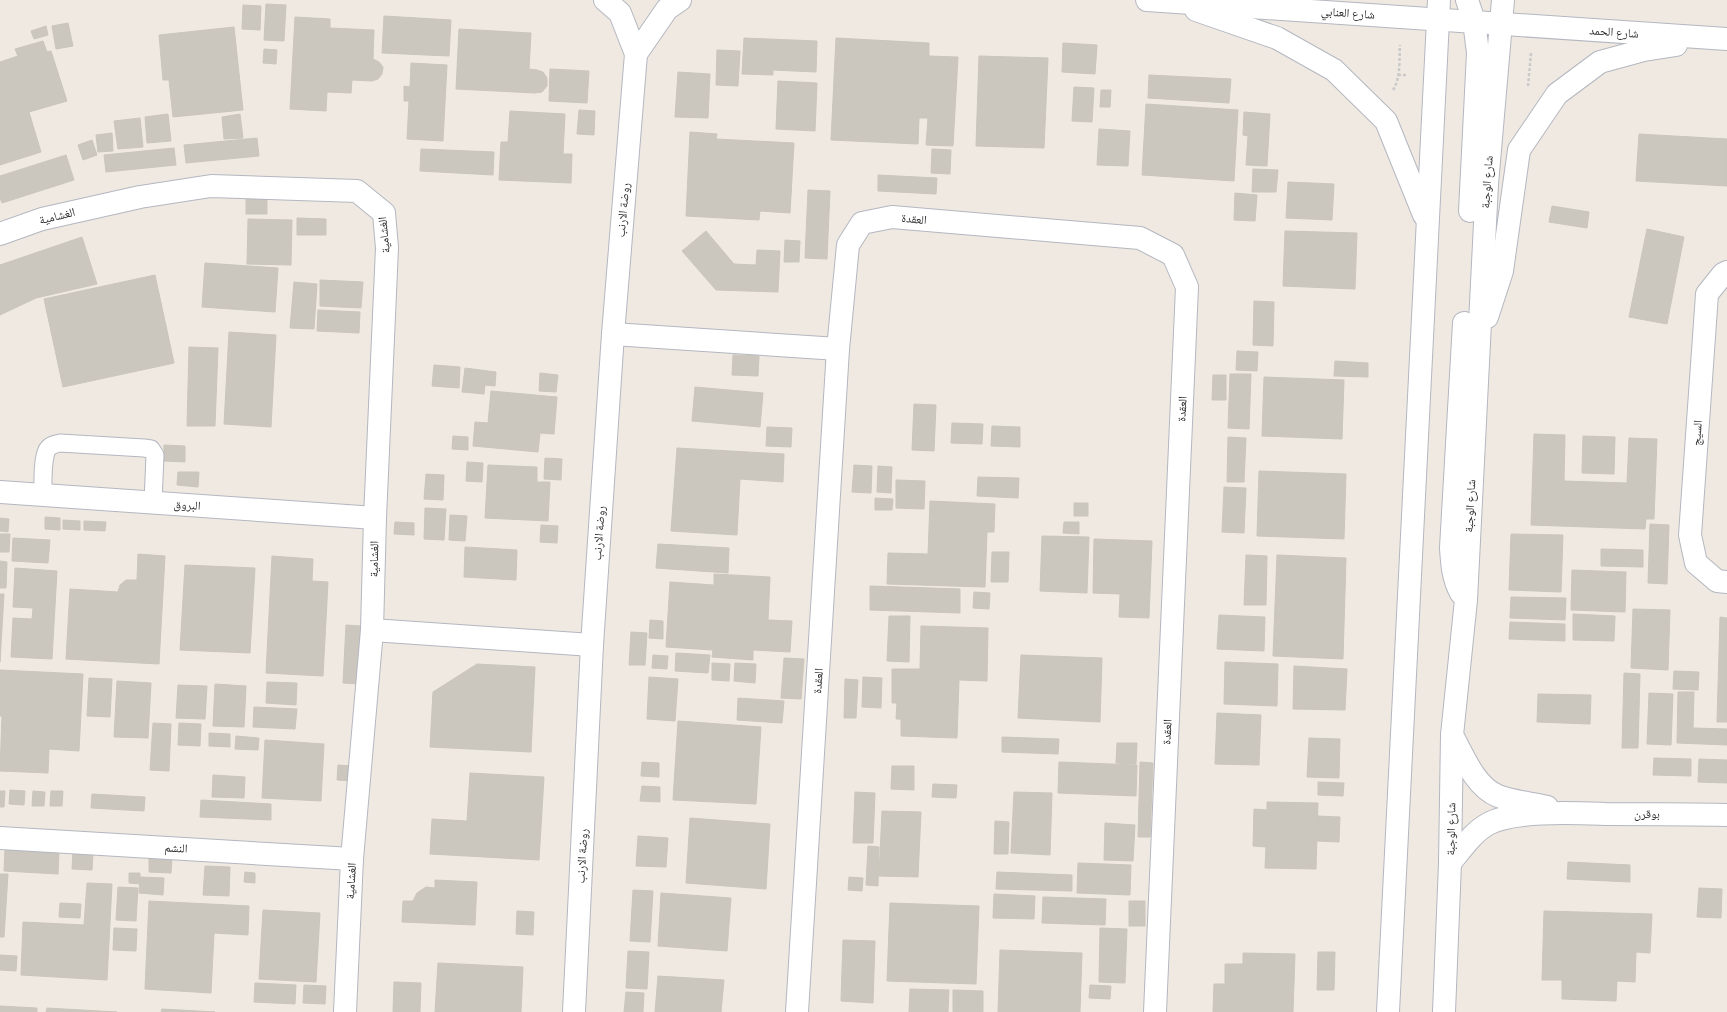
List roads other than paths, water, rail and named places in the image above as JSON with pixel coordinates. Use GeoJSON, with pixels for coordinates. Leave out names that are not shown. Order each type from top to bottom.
{"type":"FeatureCollection","features":[{"type":"Feature","properties":{"kind":"street","name":"روضة الارنب"},"geometry":{"type":"LineString","coordinates":[[574,1012],[592,645],[613,334],[636,54],[620,13],[605,0]]}},
{"type":"Feature","properties":{"kind":"street","name":"روضة الارنب"},"geometry":{"type":"LineString","coordinates":[[636,54],[667,9],[680,0]]}},
{"type":"Feature","properties":{"kind":"street","name":"شارع العنابي"},"geometry":{"type":"LineString","coordinates":[[1147,0],[1401,16],[1439,10],[1474,21],[1501,23]]}},
{"type":"Feature","properties":{"kind":"street"},"geometry":{"type":"LineString","coordinates":[[1388,1012],[1427,222],[1439,10],[1466,0],[1474,21],[1478,53],[1451,548],[1455,579],[1466,600]]}},
{"type":"Feature","properties":{"kind":"street"},"geometry":{"type":"LineString","coordinates":[[1478,0],[1490,15],[1501,23]]}},
{"type":"Feature","properties":{"kind":"street","name":"شارع الوجبة"},"geometry":{"type":"LineString","coordinates":[[1444,1012],[1450,863],[1452,735],[1466,600],[1487,184],[1502,0]]}},
{"type":"Feature","properties":{"kind":"street"},"geometry":{"type":"LineString","coordinates":[[1170,1],[1277,38],[1334,70],[1386,121],[1427,222]]}},
{"type":"Feature","properties":{"kind":"street","name":"شارع الحمد"},"geometry":{"type":"LineString","coordinates":[[1501,23],[1725,39]]}},
{"type":"Feature","properties":{"kind":"street"},"geometry":{"type":"LineString","coordinates":[[1478,346],[1502,271],[1519,150],[1557,94],[1600,62],[1644,50],[1725,39]]}},
{"type":"Feature","properties":{"kind":"street","name":"الغشامية"},"geometry":{"type":"LineString","coordinates":[[0,234],[42,219],[140,197],[211,186],[357,191],[384,213],[387,248],[375,518],[372,630],[352,859],[345,1012]]}},
{"type":"Feature","properties":{"kind":"street","name":"العقدة"},"geometry":{"type":"LineString","coordinates":[[797,1012],[838,349],[848,245],[862,223],[892,217],[1140,238],[1173,255],[1187,287],[1155,1012]]}},
{"type":"Feature","properties":{"kind":"street","name":"السيج"},"geometry":{"type":"LineString","coordinates":[[1727,272],[1723,274],[1707,294],[1690,535],[1696,563],[1717,581],[1727,582]]}},
{"type":"Feature","properties":{"kind":"street"},"geometry":{"type":"LineString","coordinates":[[613,334],[838,349]]}},
{"type":"Feature","properties":{"kind":"street","name":"البروق"},"geometry":{"type":"LineString","coordinates":[[0,491],[375,518]]}},
{"type":"Feature","properties":{"kind":"street"},"geometry":{"type":"LineString","coordinates":[[372,630],[592,645]]}},
{"type":"Feature","properties":{"kind":"street","name":"بوقرن"},"geometry":{"type":"LineString","coordinates":[[1452,735],[1473,773],[1485,788],[1497,796],[1567,813]]}},
{"type":"Feature","properties":{"kind":"street","name":"بوقرن"},"geometry":{"type":"LineString","coordinates":[[1450,863],[1477,832],[1488,824],[1505,818],[1567,813],[1727,815]]}},
{"type":"Feature","properties":{"kind":"street","name":"النشم"},"geometry":{"type":"LineString","coordinates":[[0,838],[352,859]]}},
{"type":"Feature","properties":{"kind":"lane"},"geometry":{"type":"LineString","coordinates":[[43,495],[47,449],[53,444],[60,443],[144,448],[151,450],[155,455],[153,502]]}}]}
